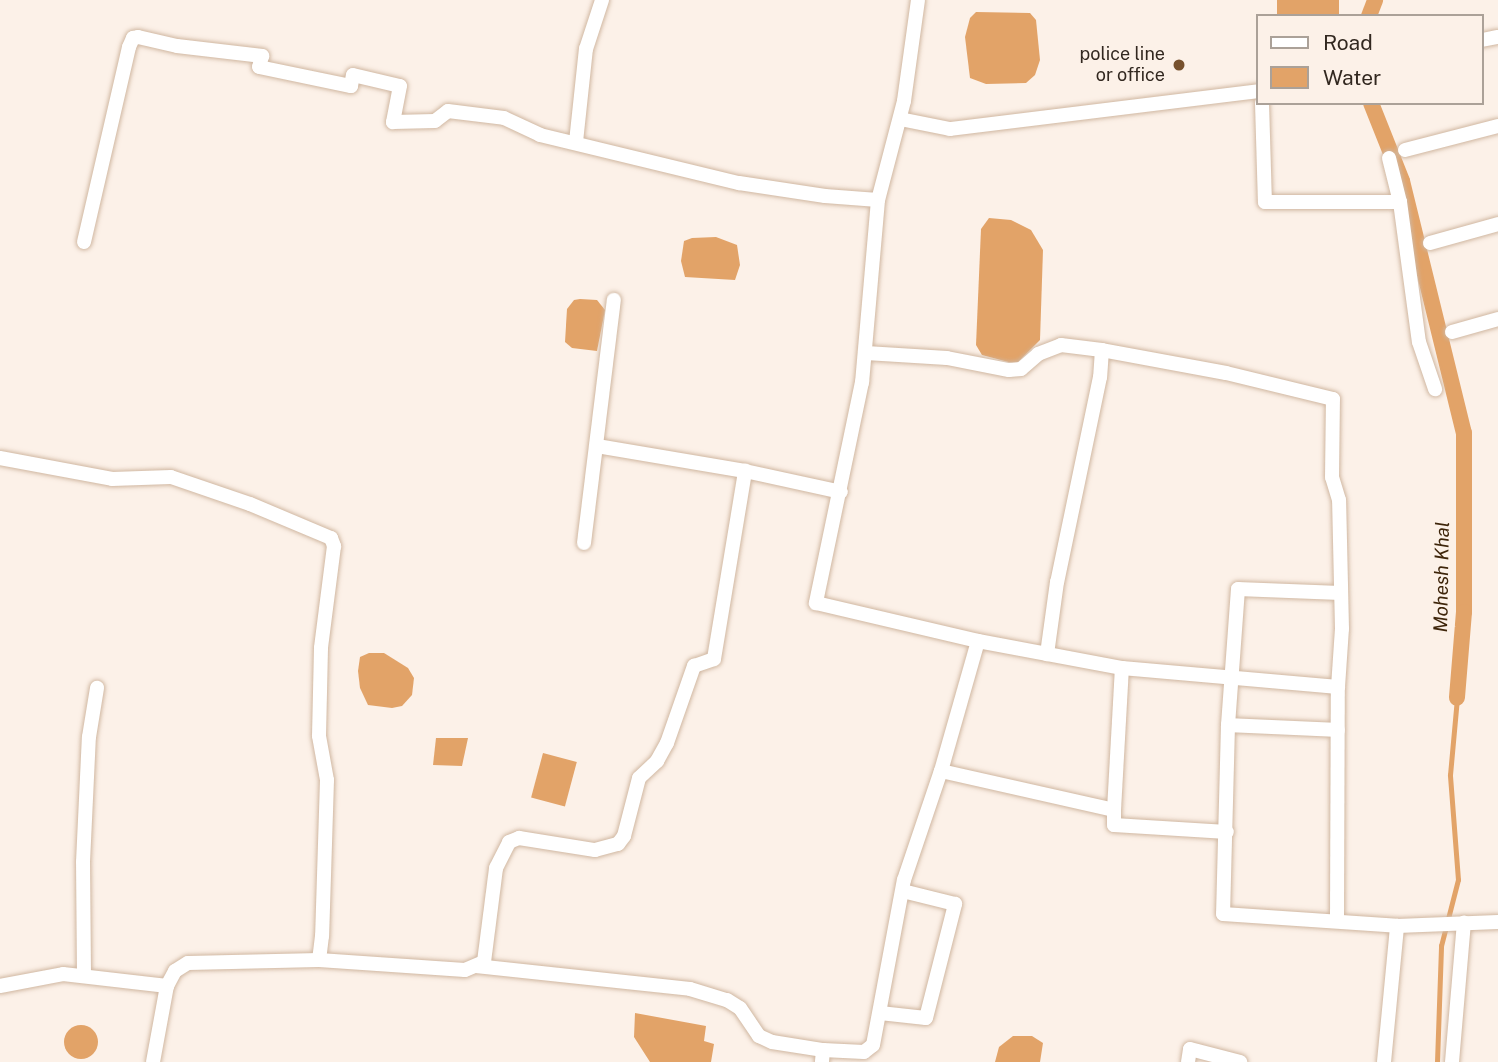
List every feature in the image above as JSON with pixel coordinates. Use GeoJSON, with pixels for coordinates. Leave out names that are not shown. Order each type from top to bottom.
{"type":"FeatureCollection","features":[{"type":"Feature","properties":{"kind":"street"},"geometry":{"type":"LineString","coordinates":[[576,142],[586,50],[602,0]]}},
{"type":"Feature","properties":{"kind":"street"},"geometry":{"type":"LineString","coordinates":[[918,0],[917,27],[900,119],[878,200],[866,354],[841,492],[816,603],[978,641],[1122,668],[1233,680],[1338,687]]}},
{"type":"Feature","properties":{"kind":"street"},"geometry":{"type":"LineString","coordinates":[[84,242],[129,47],[133,38],[138,37],[177,46],[262,56],[260,66],[351,86],[353,75],[400,86],[393,122],[435,121],[448,111],[504,118],[540,135],[739,183],[825,196],[878,200]]}},
{"type":"Feature","properties":{"kind":"street"},"geometry":{"type":"LineString","coordinates":[[900,119],[950,129],[1256,92]]}},
{"type":"Feature","properties":{"kind":"street"},"geometry":{"type":"LineString","coordinates":[[1262,105],[1265,202],[1400,202]]}},
{"type":"Feature","properties":{"kind":"street"},"geometry":{"type":"LineString","coordinates":[[1405,150],[1498,126]]}},
{"type":"Feature","properties":{"kind":"street"},"geometry":{"type":"LineString","coordinates":[[1389,158],[1400,202],[1419,342],[1436,389]]}},
{"type":"Feature","properties":{"kind":"street"},"geometry":{"type":"LineString","coordinates":[[1430,243],[1498,223]]}},
{"type":"Feature","properties":{"kind":"street"},"geometry":{"type":"LineString","coordinates":[[584,543],[614,300]]}},
{"type":"Feature","properties":{"kind":"street"},"geometry":{"type":"LineString","coordinates":[[1452,332],[1498,319]]}},
{"type":"Feature","properties":{"kind":"street"},"geometry":{"type":"LineString","coordinates":[[866,354],[958,359],[1009,370],[1021,369],[1038,354],[1062,345],[1226,373],[1333,399],[1332,477],[1339,500],[1342,629],[1338,687],[1337,920]]}},
{"type":"Feature","properties":{"kind":"street"},"geometry":{"type":"LineString","coordinates":[[1048,654],[1056,582],[1100,377],[1102,350]]}},
{"type":"Feature","properties":{"kind":"street"},"geometry":{"type":"LineString","coordinates":[[597,446],[745,471],[841,492]]}},
{"type":"Feature","properties":{"kind":"street"},"geometry":{"type":"LineString","coordinates":[[0,458],[111,479],[171,477],[331,538],[334,546],[321,648],[319,736],[327,780],[322,936],[318,960]]}},
{"type":"Feature","properties":{"kind":"street"},"geometry":{"type":"LineString","coordinates":[[153,1062],[167,986],[175,971],[188,963],[318,960],[465,970],[484,962],[496,868],[509,842],[519,838],[596,850],[609,849],[624,836],[639,778],[657,761],[667,743],[694,666],[713,659],[745,471]]}},
{"type":"Feature","properties":{"kind":"street"},"geometry":{"type":"LineString","coordinates":[[1340,593],[1237,589],[1228,725],[1223,914],[1397,926],[1498,922]]}},
{"type":"Feature","properties":{"kind":"street"},"geometry":{"type":"LineString","coordinates":[[475,966],[690,989],[727,1000],[740,1008],[759,1036],[772,1042],[823,1056],[869,1049],[880,1013],[903,891],[978,641]]}},
{"type":"Feature","properties":{"kind":"street"},"geometry":{"type":"LineString","coordinates":[[1122,668],[1114,825],[1227,832]]}},
{"type":"Feature","properties":{"kind":"street"},"geometry":{"type":"LineString","coordinates":[[84,974],[89,737],[97,688]]}},
{"type":"Feature","properties":{"kind":"street"},"geometry":{"type":"LineString","coordinates":[[1228,725],[1338,730]]}},
{"type":"Feature","properties":{"kind":"street"},"geometry":{"type":"LineString","coordinates":[[941,771],[1114,810]]}},
{"type":"Feature","properties":{"kind":"street"},"geometry":{"type":"LineString","coordinates":[[880,1013],[926,1018],[955,904],[903,891]]}},
{"type":"Feature","properties":{"kind":"street"},"geometry":{"type":"LineString","coordinates":[[1452,1062],[1464,923]]}},
{"type":"Feature","properties":{"kind":"street"},"geometry":{"type":"LineString","coordinates":[[1384,1062],[1397,926]]}},
{"type":"Feature","properties":{"kind":"street"},"geometry":{"type":"LineString","coordinates":[[0,986],[41,976],[84,974],[167,986]]}},
{"type":"Feature","properties":{"kind":"street"},"geometry":{"type":"LineString","coordinates":[[1188,1062],[1191,1049],[1240,1062]]}},
{"type":"Feature","properties":{"kind":"water"},"geometry":{"type":"Polygon","coordinates":[[[1277,0],[1339,0],[1339,14],[1277,14],[1277,0]]]}},
{"type":"Feature","properties":{"kind":"water"},"geometry":{"type":"Polygon","coordinates":[[[976,12],[1030,13],[1036,20],[1040,60],[1035,75],[1026,83],[986,84],[970,78],[965,37],[970,18],[976,12]]]}},
{"type":"Feature","properties":{"kind":"water"},"geometry":{"type":"Polygon","coordinates":[[[989,218],[1011,220],[1031,230],[1043,250],[1040,340],[1016,364],[982,355],[976,345],[981,229],[989,218]]]}},
{"type":"Feature","properties":{"kind":"water"},"geometry":{"type":"Polygon","coordinates":[[[716,237],[737,245],[740,265],[735,280],[685,277],[681,261],[684,241],[716,237]]]}},
{"type":"Feature","properties":{"kind":"water"},"geometry":{"type":"Polygon","coordinates":[[[574,300],[597,300],[605,310],[597,351],[572,348],[565,342],[567,309],[574,300]]]}},
{"type":"Feature","properties":{"kind":"water"},"geometry":{"type":"Polygon","coordinates":[[[369,653],[384,653],[408,668],[414,678],[412,695],[402,706],[392,708],[368,705],[360,688],[358,671],[360,657],[369,653]]]}},
{"type":"Feature","properties":{"kind":"water"},"geometry":{"type":"Polygon","coordinates":[[[436,738],[468,738],[462,766],[433,765],[436,738]]]}},
{"type":"Feature","properties":{"kind":"water"},"geometry":{"type":"Polygon","coordinates":[[[543,753],[577,762],[565,806],[531,797],[543,753]]]}},
{"type":"Feature","properties":{"kind":"water"},"geometry":{"type":"Polygon","coordinates":[[[635,1013],[706,1026],[704,1041],[714,1044],[711,1062],[650,1062],[634,1037],[635,1013]]]}},
{"type":"Feature","properties":{"kind":"water"},"geometry":{"type":"Polygon","coordinates":[[[81,1025],[93,1030],[98,1042],[93,1054],[81,1059],[69,1054],[64,1042],[69,1030],[81,1025]]]}},
{"type":"Feature","properties":{"kind":"water"},"geometry":{"type":"Polygon","coordinates":[[[1013,1036],[1032,1036],[1043,1043],[1040,1062],[995,1062],[999,1047],[1013,1036]]]}},
{"type":"Feature","properties":{"kind":"waterway","name":"Mohesh Khal"},"geometry":{"type":"LineString","coordinates":[[1370,14],[1375,0]]}},
{"type":"Feature","properties":{"kind":"waterway","name":"Mohesh Khal"},"geometry":{"type":"LineString","coordinates":[[1372,105],[1402,181],[1464,433],[1464,612],[1457,698]]}},
{"type":"Feature","properties":{"kind":"waterway","name":"Mohesh Khal"},"geometry":{"type":"LineString","coordinates":[[1437,1062],[1441,946],[1458,880],[1450,775],[1457,698]]}},
{"type":"Feature","properties":{"kind":"place","name":"police line or office"},"geometry":{"type":"Point","coordinates":[1179,65]}}]}
